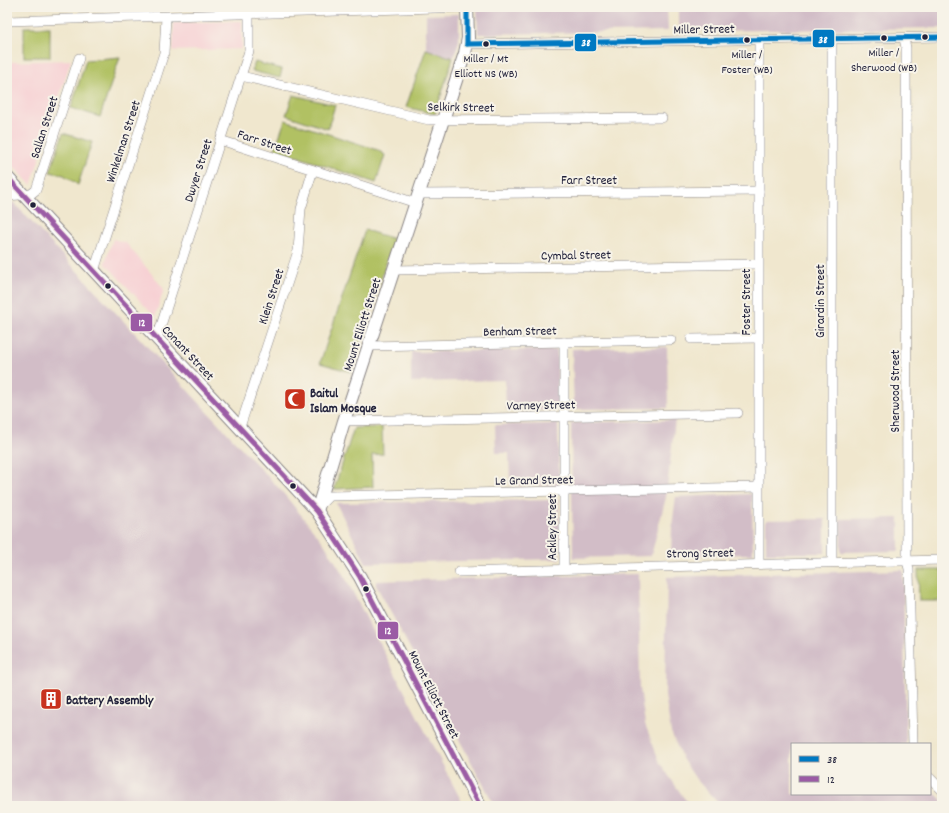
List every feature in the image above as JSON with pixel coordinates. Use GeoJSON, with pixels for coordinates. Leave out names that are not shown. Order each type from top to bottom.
{"type":"FeatureCollection","features":[{"type":"Feature","properties":{"kind":"main road","name":"Mount Elliott Street"},"geometry":{"type":"LineString","coordinates":[[467,7],[467,44],[344,421],[317,511],[360,577],[452,756],[480,806]]}},
{"type":"Feature","properties":{"kind":"main road","name":"Conant Street"},"geometry":{"type":"LineString","coordinates":[[7,177],[317,511]]}},
{"type":"Feature","properties":{"kind":"street"},"geometry":{"type":"LineString","coordinates":[[7,21],[166,17],[249,11],[467,7]]}},
{"type":"Feature","properties":{"kind":"street","name":"Dwyer Street"},"geometry":{"type":"LineString","coordinates":[[157,338],[249,51],[249,11]]}},
{"type":"Feature","properties":{"kind":"street","name":"Winkelman Street"},"geometry":{"type":"LineString","coordinates":[[94,271],[164,53],[166,17]]}},
{"type":"Feature","properties":{"kind":"street","name":"Miller Street"},"geometry":{"type":"LineString","coordinates":[[467,44],[942,37]]}},
{"type":"Feature","properties":{"kind":"street","name":"Sherwood Street"},"geometry":{"type":"LineString","coordinates":[[904,38],[906,48],[907,561],[909,568],[913,743]]}},
{"type":"Feature","properties":{"kind":"street","name":"Girardin Street"},"geometry":{"type":"LineString","coordinates":[[832,39],[832,562]]}},
{"type":"Feature","properties":{"kind":"street","name":"Foster Street"},"geometry":{"type":"LineString","coordinates":[[758,40],[758,564]]}},
{"type":"Feature","properties":{"kind":"street","name":"Sallan Street"},"geometry":{"type":"LineString","coordinates":[[24,196],[31,194],[36,190],[79,58]]}},
{"type":"Feature","properties":{"kind":"street","name":"Selkirk Street"},"geometry":{"type":"LineString","coordinates":[[241,76],[429,120],[662,118]]}},
{"type":"Feature","properties":{"kind":"street","name":"Farr Street"},"geometry":{"type":"LineString","coordinates":[[220,140],[313,170],[417,199],[759,190]]}},
{"type":"Feature","properties":{"kind":"street","name":"Klein Street"},"geometry":{"type":"LineString","coordinates":[[240,427],[298,251],[301,210],[313,170]]}},
{"type":"Feature","properties":{"kind":"street"},"geometry":{"type":"LineString","coordinates":[[7,196],[24,196]]}},
{"type":"Feature","properties":{"kind":"street","name":"Cymbal Street"},"geometry":{"type":"LineString","coordinates":[[394,270],[758,264]]}},
{"type":"Feature","properties":{"kind":"street"},"geometry":{"type":"LineString","coordinates":[[691,339],[758,338]]}},
{"type":"Feature","properties":{"kind":"street","name":"Benham Street"},"geometry":{"type":"LineString","coordinates":[[369,346],[671,340]]}},
{"type":"Feature","properties":{"kind":"street","name":"Ackley Street"},"geometry":{"type":"LineString","coordinates":[[564,342],[564,568]]}},
{"type":"Feature","properties":{"kind":"street","name":"Varney Street"},"geometry":{"type":"LineString","coordinates":[[344,421],[738,413]]}},
{"type":"Feature","properties":{"kind":"street","name":"Le Grand Street"},"geometry":{"type":"LineString","coordinates":[[317,511],[321,502],[330,496],[758,487]]}},
{"type":"Feature","properties":{"kind":"street","name":"Strong Street"},"geometry":{"type":"LineString","coordinates":[[459,572],[564,568],[942,560]]}},
{"type":"Feature","properties":{"kind":"street"},"geometry":{"type":"LineString","coordinates":[[931,779],[942,790]]}},
{"type":"Feature","properties":{"kind":"shaded area"},"geometry":{"type":"Polygon","coordinates":[[[171,7],[243,7],[243,8],[171,9],[171,7]]]}},
{"type":"Feature","properties":{"kind":"shaded area"},"geometry":{"type":"Polygon","coordinates":[[[477,7],[667,7],[668,31],[478,34],[477,7]]]}},
{"type":"Feature","properties":{"kind":"shaded area"},"geometry":{"type":"Polygon","coordinates":[[[679,7],[942,7],[942,28],[679,31],[679,7]]]}},
{"type":"Feature","properties":{"kind":"shaded area"},"geometry":{"type":"Polygon","coordinates":[[[459,14],[459,41],[453,58],[426,49],[426,15],[459,14]]]}},
{"type":"Feature","properties":{"kind":"shaded area"},"geometry":{"type":"Polygon","coordinates":[[[242,21],[242,49],[173,51],[174,23],[242,21]]]}},
{"type":"Feature","properties":{"kind":"shaded area"},"geometry":{"type":"Polygon","coordinates":[[[71,60],[31,185],[7,159],[7,62],[71,60]]]}},
{"type":"Feature","properties":{"kind":"shaded area"},"geometry":{"type":"Polygon","coordinates":[[[13,202],[283,493],[323,542],[346,579],[464,806],[7,806],[7,205],[13,202]]]}},
{"type":"Feature","properties":{"kind":"shaded area"},"geometry":{"type":"Polygon","coordinates":[[[113,239],[126,243],[164,289],[155,317],[105,263],[113,239]]]}},
{"type":"Feature","properties":{"kind":"shaded area"},"geometry":{"type":"Polygon","coordinates":[[[667,347],[668,408],[574,409],[572,349],[667,347]]]}},
{"type":"Feature","properties":{"kind":"shaded area"},"geometry":{"type":"Polygon","coordinates":[[[557,350],[558,410],[506,410],[505,380],[411,382],[411,352],[557,350]]]}},
{"type":"Feature","properties":{"kind":"shaded area"},"geometry":{"type":"Polygon","coordinates":[[[675,420],[666,497],[651,556],[573,558],[571,423],[675,420]]]}},
{"type":"Feature","properties":{"kind":"shaded area"},"geometry":{"type":"Polygon","coordinates":[[[558,424],[559,485],[510,486],[509,453],[496,453],[495,425],[558,424]]]}},
{"type":"Feature","properties":{"kind":"shaded area"},"geometry":{"type":"Polygon","coordinates":[[[752,494],[753,554],[671,556],[672,526],[676,497],[752,494]]]}},
{"type":"Feature","properties":{"kind":"shaded area"},"geometry":{"type":"Polygon","coordinates":[[[559,500],[560,559],[366,563],[336,503],[559,500]]]}},
{"type":"Feature","properties":{"kind":"shaded area"},"geometry":{"type":"Polygon","coordinates":[[[899,518],[899,551],[841,552],[840,519],[899,518]]]}},
{"type":"Feature","properties":{"kind":"shaded area"},"geometry":{"type":"Polygon","coordinates":[[[825,519],[825,553],[766,553],[766,520],[825,519]]]}},
{"type":"Feature","properties":{"kind":"shaded area"},"geometry":{"type":"Polygon","coordinates":[[[903,570],[906,743],[791,743],[791,795],[931,795],[931,790],[942,800],[942,806],[721,806],[696,779],[683,760],[671,732],[665,695],[667,577],[903,570]]]}},
{"type":"Feature","properties":{"kind":"shaded area"},"geometry":{"type":"Polygon","coordinates":[[[638,574],[640,688],[645,724],[660,763],[684,798],[692,806],[495,806],[376,585],[376,581],[638,574]]]}},
{"type":"Feature","properties":{"kind":"green space"},"geometry":{"type":"Polygon","coordinates":[[[24,27],[50,27],[50,57],[24,57],[24,27]]]}},
{"type":"Feature","properties":{"kind":"green space"},"geometry":{"type":"Polygon","coordinates":[[[426,49],[453,58],[435,114],[406,107],[426,49]]]}},
{"type":"Feature","properties":{"kind":"green space"},"geometry":{"type":"Polygon","coordinates":[[[120,57],[100,117],[71,108],[86,60],[120,57]]]}},
{"type":"Feature","properties":{"kind":"green space"},"geometry":{"type":"Polygon","coordinates":[[[255,62],[282,69],[280,78],[252,71],[255,62]]]}},
{"type":"Feature","properties":{"kind":"green space"},"geometry":{"type":"Polygon","coordinates":[[[293,95],[335,105],[328,129],[286,115],[293,95]]]}},
{"type":"Feature","properties":{"kind":"green space"},"geometry":{"type":"Polygon","coordinates":[[[285,120],[378,150],[385,155],[376,183],[275,149],[285,120]]]}},
{"type":"Feature","properties":{"kind":"green space"},"geometry":{"type":"Polygon","coordinates":[[[63,133],[92,142],[78,185],[64,175],[50,172],[63,133]]]}},
{"type":"Feature","properties":{"kind":"green space"},"geometry":{"type":"Polygon","coordinates":[[[365,230],[394,239],[351,372],[320,363],[365,230]]]}},
{"type":"Feature","properties":{"kind":"green space"},"geometry":{"type":"Polygon","coordinates":[[[382,427],[383,454],[372,455],[373,487],[334,489],[354,428],[382,427]]]}},
{"type":"Feature","properties":{"kind":"green space"},"geometry":{"type":"Polygon","coordinates":[[[918,570],[942,570],[942,601],[919,601],[918,570]]]}},
{"type":"Feature","properties":{"kind":"transit line","name":"38"},"geometry":{"type":"LineString","coordinates":[[467,7],[467,44]]}},
{"type":"Feature","properties":{"kind":"transit line","name":"38"},"geometry":{"type":"LineString","coordinates":[[467,44],[942,37]]}},
{"type":"Feature","properties":{"kind":"transit line","name":"12"},"geometry":{"type":"LineString","coordinates":[[7,177],[317,511],[360,577],[480,806]]}},
{"type":"Feature","properties":{"kind":"place","name":"Miller / Sherwood (WB)"},"geometry":{"type":"Point","coordinates":[884,38]}},
{"type":"Feature","properties":{"kind":"place","name":"Miller / Foster (WB)"},"geometry":{"type":"Point","coordinates":[747,40]}},
{"type":"Feature","properties":{"kind":"place","name":"Miller / Mt Elliott NS (WB)"},"geometry":{"type":"Point","coordinates":[486,44]}},
{"type":"Feature","properties":{"kind":"place","name":"Baitul Islam Mosque"},"geometry":{"type":"Point","coordinates":[295,399]}},
{"type":"Feature","properties":{"kind":"place","name":"Battery Assembly"},"geometry":{"type":"Point","coordinates":[51,699]}}]}
